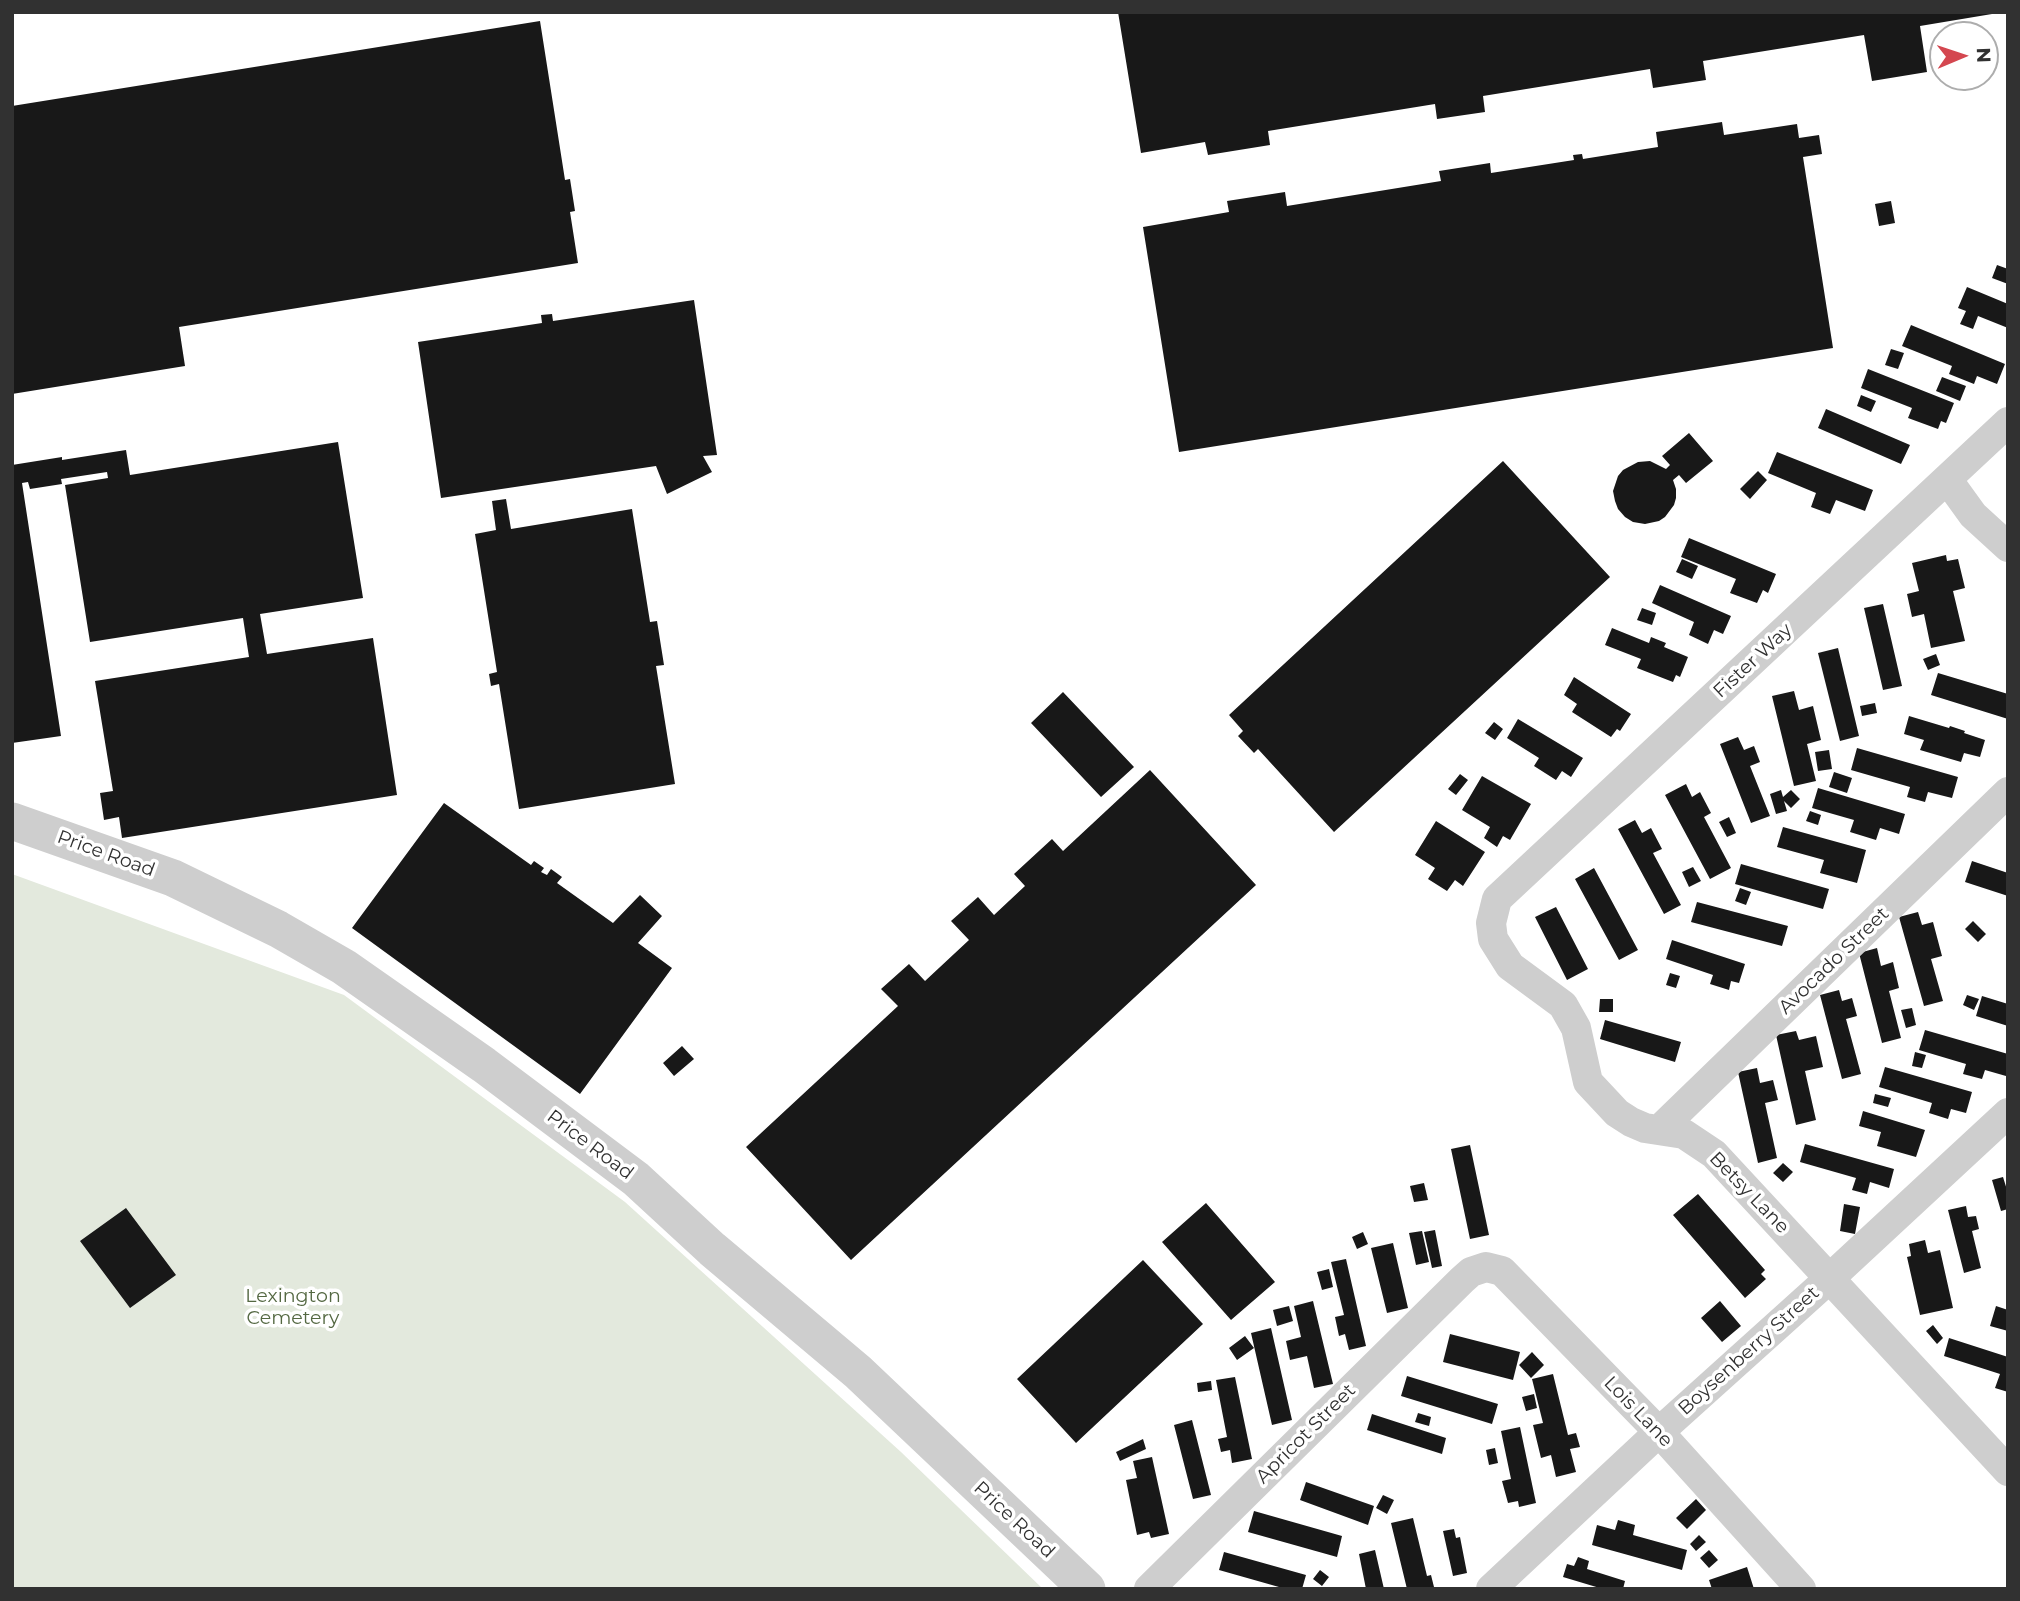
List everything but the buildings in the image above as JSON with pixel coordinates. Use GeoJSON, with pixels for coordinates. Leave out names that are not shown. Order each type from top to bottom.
{"type":"FeatureCollection","features":[{"type":"Feature","properties":{"kind":"street","name":"Fister Way"},"geometry":{"type":"LineString","coordinates":[[1497,899],[2008,422]]}},
{"type":"Feature","properties":{"kind":"street"},"geometry":{"type":"LineString","coordinates":[[1947,479],[1973,515],[2008,547]]}},
{"type":"Feature","properties":{"kind":"street","name":"Avocado Street"},"geometry":{"type":"LineString","coordinates":[[1660,1129],[2008,792]]}},
{"type":"Feature","properties":{"kind":"street","name":"Price Road"},"geometry":{"type":"LineString","coordinates":[[12,821],[173,878],[278,929],[344,967],[484,1065],[636,1179],[712,1249],[858,1372],[1087,1589]]}},
{"type":"Feature","properties":{"kind":"street","name":"Betsy Lane"},"geometry":{"type":"LineString","coordinates":[[1497,899],[1491,923],[1493,939],[1510,966],[1563,1006],[1576,1028],[1588,1082],[1624,1118],[1645,1128],[1684,1134],[1714,1154],[2005,1462]]}},
{"type":"Feature","properties":{"kind":"street","name":"Boysenberry Street"},"geometry":{"type":"LineString","coordinates":[[1491,1589],[2008,1113]]}},
{"type":"Feature","properties":{"kind":"street","name":"Lois Lane"},"geometry":{"type":"LineString","coordinates":[[1462,1280],[1471,1272],[1486,1267],[1502,1271],[1659,1432],[1801,1589]]}},
{"type":"Feature","properties":{"kind":"street","name":"Apricot Street"},"geometry":{"type":"LineString","coordinates":[[1149,1589],[1462,1280]]}},
{"type":"Feature","properties":{"kind":"green space","name":"Lexington Cemetery"},"geometry":{"type":"Polygon","coordinates":[[[12,874],[344,995],[625,1202],[901,1452],[1043,1589],[12,1589],[12,874]]]}}]}
